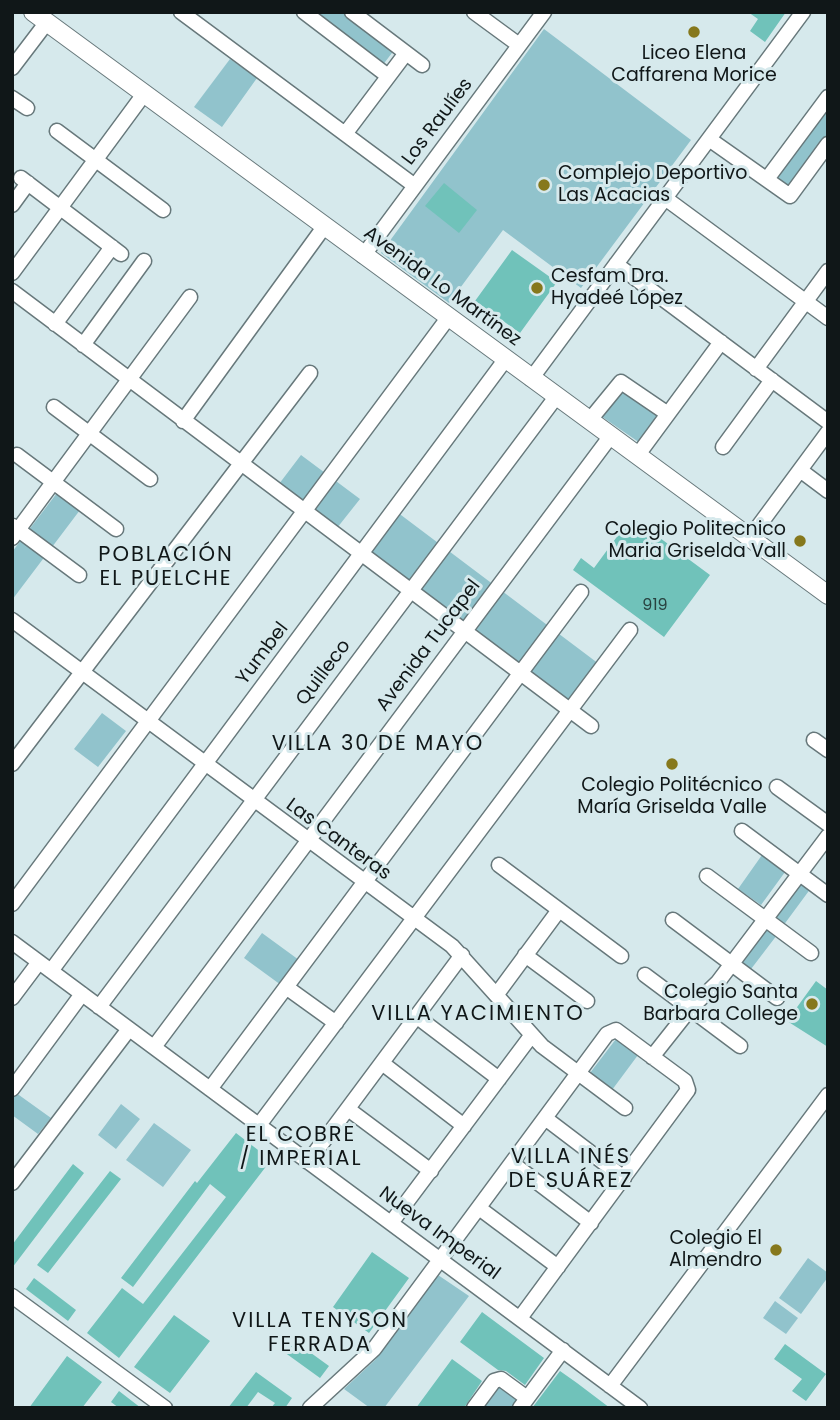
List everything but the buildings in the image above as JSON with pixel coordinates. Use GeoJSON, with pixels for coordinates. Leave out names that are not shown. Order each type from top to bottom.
{"type":"FeatureCollection","features":[{"type":"Feature","properties":{"kind":"main road","name":"Avenida Lo Martínez"},"geometry":{"type":"LineString","coordinates":[[38,15],[828,596]]}},
{"type":"Feature","properties":{"kind":"street"},"geometry":{"type":"LineString","coordinates":[[181,12],[415,186]]}},
{"type":"Feature","properties":{"kind":"street"},"geometry":{"type":"LineString","coordinates":[[304,12],[388,76]]}},
{"type":"Feature","properties":{"kind":"street"},"geometry":{"type":"LineString","coordinates":[[352,12],[422,65]]}},
{"type":"Feature","properties":{"kind":"street"},"geometry":{"type":"LineString","coordinates":[[474,12],[519,45]]}},
{"type":"Feature","properties":{"kind":"street","name":"Los Raulíes"},"geometry":{"type":"LineString","coordinates":[[363,256],[544,12]]}},
{"type":"Feature","properties":{"kind":"street"},"geometry":{"type":"LineString","coordinates":[[531,379],[803,12]]}},
{"type":"Feature","properties":{"kind":"street"},"geometry":{"type":"LineString","coordinates":[[12,68],[38,15]]}},
{"type":"Feature","properties":{"kind":"street"},"geometry":{"type":"LineString","coordinates":[[345,134],[406,53]]}},
{"type":"Feature","properties":{"kind":"street"},"geometry":{"type":"LineString","coordinates":[[12,273],[144,94]]}},
{"type":"Feature","properties":{"kind":"street"},"geometry":{"type":"LineString","coordinates":[[766,179],[828,97]]}},
{"type":"Feature","properties":{"kind":"street"},"geometry":{"type":"LineString","coordinates":[[12,98],[27,108]]}},
{"type":"Feature","properties":{"kind":"street"},"geometry":{"type":"LineString","coordinates":[[57,131],[163,210]]}},
{"type":"Feature","properties":{"kind":"street"},"geometry":{"type":"LineString","coordinates":[[709,139],[790,196],[828,145]]}},
{"type":"Feature","properties":{"kind":"street"},"geometry":{"type":"LineString","coordinates":[[12,205],[25,181],[117,250],[55,324]]}},
{"type":"Feature","properties":{"kind":"street"},"geometry":{"type":"LineString","coordinates":[[665,198],[828,318]]}},
{"type":"Feature","properties":{"kind":"street"},"geometry":{"type":"LineString","coordinates":[[183,421],[324,227]]}},
{"type":"Feature","properties":{"kind":"street"},"geometry":{"type":"LineString","coordinates":[[80,343],[144,261]]}},
{"type":"Feature","properties":{"kind":"street"},"geometry":{"type":"LineString","coordinates":[[616,264],[828,422]]}},
{"type":"Feature","properties":{"kind":"street"},"geometry":{"type":"LineString","coordinates":[[756,369],[828,271]]}},
{"type":"Feature","properties":{"kind":"street"},"geometry":{"type":"LineString","coordinates":[[12,291],[591,726]]}},
{"type":"Feature","properties":{"kind":"street"},"geometry":{"type":"LineString","coordinates":[[79,575],[14,531],[54,482],[190,297]]}},
{"type":"Feature","properties":{"kind":"street"},"geometry":{"type":"LineString","coordinates":[[12,904],[448,317]]}},
{"type":"Feature","properties":{"kind":"street"},"geometry":{"type":"LineString","coordinates":[[637,456],[721,342]]}},
{"type":"Feature","properties":{"kind":"street","name":"Yumbel"},"geometry":{"type":"LineString","coordinates":[[12,998],[45,967],[204,765],[505,360]]}},
{"type":"Feature","properties":{"kind":"street"},"geometry":{"type":"LineString","coordinates":[[12,764],[310,373]]}},
{"type":"Feature","properties":{"kind":"street"},"geometry":{"type":"LineString","coordinates":[[723,447],[772,380]]}},
{"type":"Feature","properties":{"kind":"street"},"geometry":{"type":"LineString","coordinates":[[589,421],[621,382],[668,414]]}},
{"type":"Feature","properties":{"kind":"street","name":"Quilleco"},"geometry":{"type":"LineString","coordinates":[[99,1007],[556,397]]}},
{"type":"Feature","properties":{"kind":"street"},"geometry":{"type":"LineString","coordinates":[[54,407],[150,479]]}},
{"type":"Feature","properties":{"kind":"street"},"geometry":{"type":"LineString","coordinates":[[749,539],[828,432]]}},
{"type":"Feature","properties":{"kind":"street","name":"Avenida Tucapel"},"geometry":{"type":"LineString","coordinates":[[154,1047],[610,437]]}},
{"type":"Feature","properties":{"kind":"street"},"geometry":{"type":"LineString","coordinates":[[17,455],[116,529]]}},
{"type":"Feature","properties":{"kind":"street"},"geometry":{"type":"LineString","coordinates":[[800,470],[828,491]]}},
{"type":"Feature","properties":{"kind":"street"},"geometry":{"type":"LineString","coordinates":[[210,1089],[581,592]]}},
{"type":"Feature","properties":{"kind":"street","name":"Las Canteras"},"geometry":{"type":"LineString","coordinates":[[12,620],[81,674],[462,955],[531,1036],[625,1108]]}},
{"type":"Feature","properties":{"kind":"street"},"geometry":{"type":"LineString","coordinates":[[260,1125],[630,630]]}},
{"type":"Feature","properties":{"kind":"street"},"geometry":{"type":"LineString","coordinates":[[814,740],[828,750]]}},
{"type":"Feature","properties":{"kind":"street"},"geometry":{"type":"LineString","coordinates":[[777,787],[828,824]]}},
{"type":"Feature","properties":{"kind":"street"},"geometry":{"type":"LineString","coordinates":[[742,831],[828,895]]}},
{"type":"Feature","properties":{"kind":"street"},"geometry":{"type":"LineString","coordinates":[[652,1057],[690,1009],[713,988],[828,836]]}},
{"type":"Feature","properties":{"kind":"street"},"geometry":{"type":"LineString","coordinates":[[499,865],[621,956]]}},
{"type":"Feature","properties":{"kind":"street"},"geometry":{"type":"LineString","coordinates":[[707,876],[811,953]]}},
{"type":"Feature","properties":{"kind":"street"},"geometry":{"type":"LineString","coordinates":[[497,994],[559,910]]}},
{"type":"Feature","properties":{"kind":"street"},"geometry":{"type":"LineString","coordinates":[[673,920],[777,998]]}},
{"type":"Feature","properties":{"kind":"street","name":"Nueva Imperial"},"geometry":{"type":"LineString","coordinates":[[12,942],[640,1408]]}},
{"type":"Feature","properties":{"kind":"street"},"geometry":{"type":"LineString","coordinates":[[309,1162],[462,955]]}},
{"type":"Feature","properties":{"kind":"street"},"geometry":{"type":"LineString","coordinates":[[525,955],[587,1001]]}},
{"type":"Feature","properties":{"kind":"street"},"geometry":{"type":"LineString","coordinates":[[645,975],[740,1046]]}},
{"type":"Feature","properties":{"kind":"street"},"geometry":{"type":"LineString","coordinates":[[286,987],[336,1023]]}},
{"type":"Feature","properties":{"kind":"street"},"geometry":{"type":"LineString","coordinates":[[12,1089],[82,995]]}},
{"type":"Feature","properties":{"kind":"street"},"geometry":{"type":"LineString","coordinates":[[416,1016],[499,1079]]}},
{"type":"Feature","properties":{"kind":"street"},"geometry":{"type":"LineString","coordinates":[[12,1184],[129,1029]]}},
{"type":"Feature","properties":{"kind":"street"},"geometry":{"type":"LineString","coordinates":[[310,1408],[374,1349],[578,1073],[613,1030],[652,1057],[688,1087],[520,1318]]}},
{"type":"Feature","properties":{"kind":"street"},"geometry":{"type":"LineString","coordinates":[[391,1223],[531,1036]]}},
{"type":"Feature","properties":{"kind":"street"},"geometry":{"type":"LineString","coordinates":[[382,1063],[464,1126]]}},
{"type":"Feature","properties":{"kind":"street"},"geometry":{"type":"LineString","coordinates":[[610,1385],[828,1095]]}},
{"type":"Feature","properties":{"kind":"street"},"geometry":{"type":"LineString","coordinates":[[348,1109],[431,1171]]}},
{"type":"Feature","properties":{"kind":"street"},"geometry":{"type":"LineString","coordinates":[[545,1118],[624,1178]]}},
{"type":"Feature","properties":{"kind":"street"},"geometry":{"type":"LineString","coordinates":[[512,1163],[591,1223]]}},
{"type":"Feature","properties":{"kind":"street"},"geometry":{"type":"LineString","coordinates":[[479,1208],[558,1268]]}},
{"type":"Feature","properties":{"kind":"street"},"geometry":{"type":"LineString","coordinates":[[12,1296],[165,1408]]}},
{"type":"Feature","properties":{"kind":"street"},"geometry":{"type":"LineString","coordinates":[[474,1408],[494,1381],[501,1380],[524,1403],[563,1350]]}},
{"type":"Feature","properties":{"kind":"shaded area"},"geometry":{"type":"Polygon","coordinates":[[[311,12],[346,12],[395,49],[382,66],[311,12]]]}},
{"type":"Feature","properties":{"kind":"shaded area","name":"Complejo Deportivo Las Acacias"},"geometry":{"type":"Polygon","coordinates":[[[544,29],[691,140],[581,288],[503,230],[449,303],[381,253],[544,29]]]}},
{"type":"Feature","properties":{"kind":"shaded area"},"geometry":{"type":"Polygon","coordinates":[[[230,59],[257,78],[222,127],[194,107],[230,59]]]}},
{"type":"Feature","properties":{"kind":"shaded area"},"geometry":{"type":"Polygon","coordinates":[[[828,97],[828,144],[790,196],[767,179],[828,97]]]}},
{"type":"Feature","properties":{"kind":"shaded area"},"geometry":{"type":"Polygon","coordinates":[[[621,387],[660,414],[640,443],[601,416],[621,387]]]}},
{"type":"Feature","properties":{"kind":"shaded area"},"geometry":{"type":"Polygon","coordinates":[[[301,455],[360,499],[337,528],[279,484],[301,455]]]}},
{"type":"Feature","properties":{"kind":"shaded area"},"geometry":{"type":"Polygon","coordinates":[[[57,493],[80,510],[12,600],[12,552],[57,493]]]}},
{"type":"Feature","properties":{"kind":"shaded area"},"geometry":{"type":"Polygon","coordinates":[[[397,512],[599,664],[570,703],[365,555],[397,512]]]}},
{"type":"Feature","properties":{"kind":"shaded area"},"geometry":{"type":"Polygon","coordinates":[[[102,713],[126,731],[98,767],[74,749],[102,713]]]}},
{"type":"Feature","properties":{"kind":"shaded area"},"geometry":{"type":"Polygon","coordinates":[[[762,855],[785,872],[761,905],[738,889],[762,855]]]}},
{"type":"Feature","properties":{"kind":"shaded area"},"geometry":{"type":"Polygon","coordinates":[[[801,880],[811,888],[783,926],[773,919],[801,880]]]}},
{"type":"Feature","properties":{"kind":"shaded area"},"geometry":{"type":"Polygon","coordinates":[[[766,927],[777,935],[748,973],[737,965],[766,927]]]}},
{"type":"Feature","properties":{"kind":"shaded area"},"geometry":{"type":"Polygon","coordinates":[[[262,933],[299,960],[281,985],[244,958],[262,933]]]}},
{"type":"Feature","properties":{"kind":"shaded area"},"geometry":{"type":"Polygon","coordinates":[[[616,1039],[638,1055],[612,1090],[590,1073],[616,1039]]]}},
{"type":"Feature","properties":{"kind":"shaded area"},"geometry":{"type":"Polygon","coordinates":[[[12,1090],[51,1118],[38,1134],[12,1115],[12,1090]]]}},
{"type":"Feature","properties":{"kind":"shaded area"},"geometry":{"type":"Polygon","coordinates":[[[121,1104],[140,1119],[116,1149],[98,1135],[121,1104]]]}},
{"type":"Feature","properties":{"kind":"shaded area"},"geometry":{"type":"Polygon","coordinates":[[[154,1123],[191,1150],[163,1187],[126,1160],[154,1123]]]}},
{"type":"Feature","properties":{"kind":"shaded area"},"geometry":{"type":"Polygon","coordinates":[[[808,1258],[828,1273],[828,1277],[801,1314],[779,1298],[808,1258]]]}},
{"type":"Feature","properties":{"kind":"shaded area"},"geometry":{"type":"Polygon","coordinates":[[[438,1275],[469,1296],[384,1408],[370,1408],[344,1389],[375,1360],[438,1275]]]}},
{"type":"Feature","properties":{"kind":"shaded area"},"geometry":{"type":"Polygon","coordinates":[[[775,1301],[798,1318],[786,1334],[763,1318],[775,1301]]]}},
{"type":"Feature","properties":{"kind":"shaded area"},"geometry":{"type":"Polygon","coordinates":[[[497,1384],[518,1399],[512,1408],[480,1408],[497,1384]]]}},
{"type":"Feature","properties":{"kind":"place","name":"Liceo Elena Caffarena Morice"},"geometry":{"type":"Point","coordinates":[694,32]}},
{"type":"Feature","properties":{"kind":"place","name":"Complejo Deportivo Las Acacias"},"geometry":{"type":"Point","coordinates":[544,185]}},
{"type":"Feature","properties":{"kind":"place","name":"Cesfam Dra. Hyadeé López"},"geometry":{"type":"Point","coordinates":[537,288]}},
{"type":"Feature","properties":{"kind":"place","name":"Colegio Politecnico Maria Griselda Vall"},"geometry":{"type":"Point","coordinates":[800,541]}},
{"type":"Feature","properties":{"kind":"place","name":"Colegio Politécnico María Griselda Valle"},"geometry":{"type":"Point","coordinates":[672,764]}},
{"type":"Feature","properties":{"kind":"place","name":"Colegio Santa Barbara College"},"geometry":{"type":"Point","coordinates":[812,1004]}},
{"type":"Feature","properties":{"kind":"place","name":"Colegio El Almendro"},"geometry":{"type":"Point","coordinates":[776,1250]}},
{"type":"Feature","properties":{"kind":"district","name":"POBLACIÓN EL PUELCHE"},"geometry":{"type":"Point","coordinates":[166,568]}},
{"type":"Feature","properties":{"kind":"district","name":"VILLA 30 DE MAYO"},"geometry":{"type":"Point","coordinates":[378,745]}},
{"type":"Feature","properties":{"kind":"district","name":"VILLA YACIMIENTO"},"geometry":{"type":"Point","coordinates":[478,1015]}},
{"type":"Feature","properties":{"kind":"district","name":"EL COBRE / IMPERIAL"},"geometry":{"type":"Point","coordinates":[301,1148]}},
{"type":"Feature","properties":{"kind":"district","name":"VILLA INÉS DE SUÁREZ"},"geometry":{"type":"Point","coordinates":[571,1170]}},
{"type":"Feature","properties":{"kind":"district","name":"VILLA TENYSON FERRADA"},"geometry":{"type":"Point","coordinates":[320,1334]}}]}
